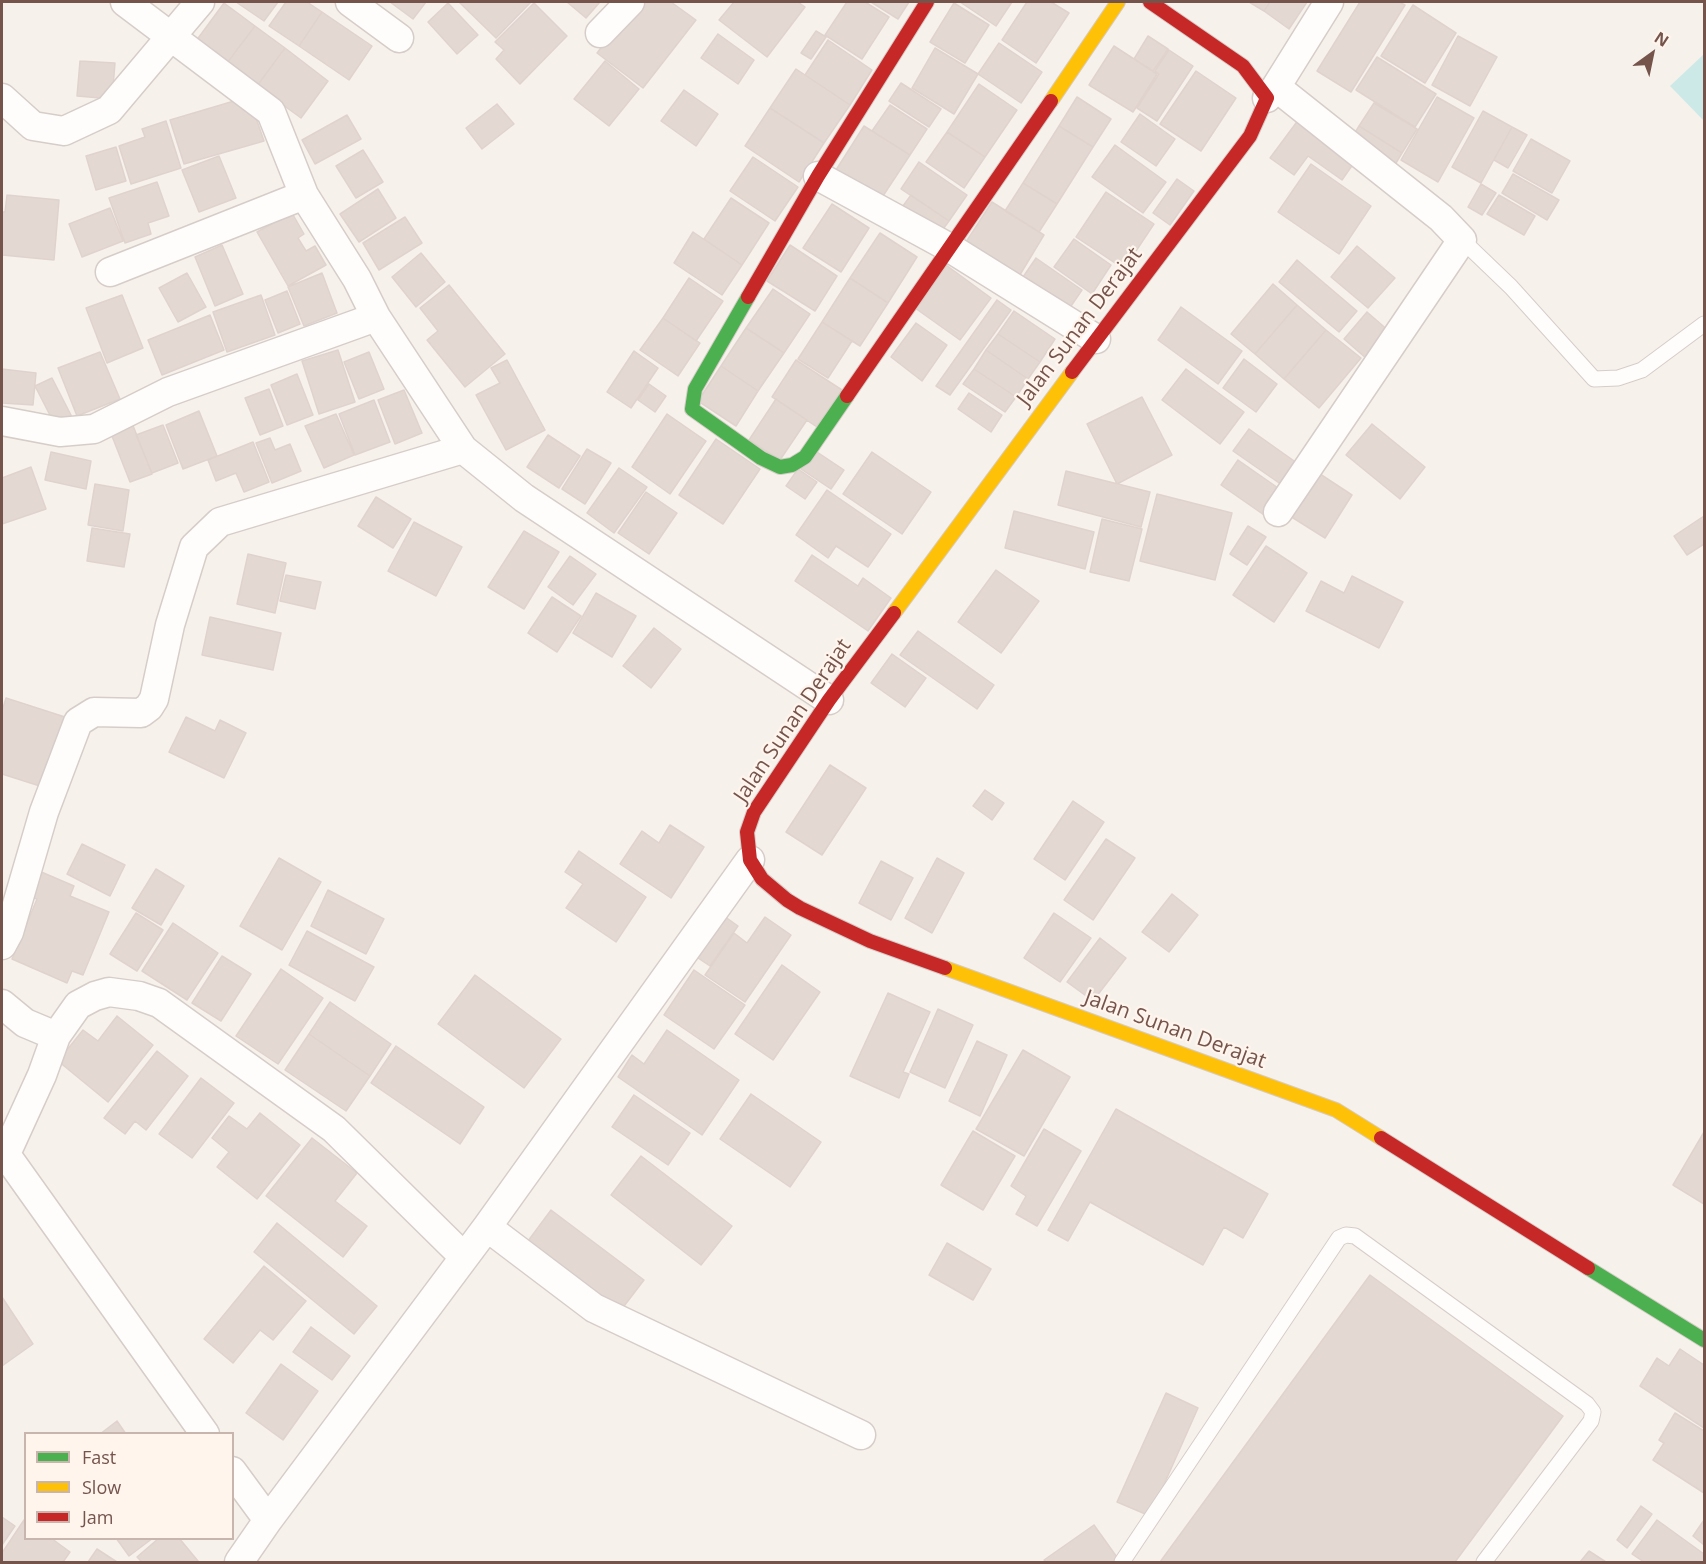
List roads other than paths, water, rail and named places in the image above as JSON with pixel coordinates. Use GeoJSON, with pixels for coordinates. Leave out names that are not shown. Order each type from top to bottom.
{"type":"FeatureCollection","features":[{"type":"Feature","properties":{"kind":"street"},"geometry":{"type":"LineString","coordinates":[[125,2],[271,112],[304,195],[357,279],[376,317],[463,448],[524,498],[829,700]]}},
{"type":"Feature","properties":{"kind":"street"},"geometry":{"type":"LineString","coordinates":[[2,98],[33,126],[64,131],[109,110],[200,2]]}},
{"type":"Feature","properties":{"kind":"street"},"geometry":{"type":"LineString","coordinates":[[350,2],[399,38]]}},
{"type":"Feature","properties":{"kind":"street"},"geometry":{"type":"LineString","coordinates":[[600,33],[630,2]]}},
{"type":"Feature","properties":{"kind":"street"},"geometry":{"type":"LineString","coordinates":[[927,2],[818,176],[695,389],[692,409],[761,458],[780,467],[792,465],[805,457],[1118,2]]}},
{"type":"Feature","properties":{"kind":"street"},"geometry":{"type":"LineString","coordinates":[[1150,2],[1243,66],[1272,92],[1441,218],[1462,240],[1278,512]]}},
{"type":"Feature","properties":{"kind":"street"},"geometry":{"type":"LineString","coordinates":[[1272,92],[1329,2]]}},
{"type":"Feature","properties":{"kind":"street","name":"Jalan Sunan Derajat"},"geometry":{"type":"LineString","coordinates":[[1272,92],[1250,136],[1096,339],[829,700],[754,812],[747,832],[750,860],[762,879],[800,909],[870,941],[1336,1110],[1704,1340]]}},
{"type":"Feature","properties":{"kind":"street"},"geometry":{"type":"LineString","coordinates":[[818,176],[950,248],[1096,339]]}},
{"type":"Feature","properties":{"kind":"street"},"geometry":{"type":"LineString","coordinates":[[110,272],[304,195]]}},
{"type":"Feature","properties":{"kind":"street"},"geometry":{"type":"LineString","coordinates":[[2,422],[60,432],[94,429],[168,392],[376,317]]}},
{"type":"Feature","properties":{"kind":"street"},"geometry":{"type":"LineString","coordinates":[[2,945],[9,932],[44,812],[78,722],[94,712],[141,713],[149,708],[154,699],[170,625],[194,547],[220,522],[463,448]]}},
{"type":"Feature","properties":{"kind":"street"},"geometry":{"type":"LineString","coordinates":[[239,1563],[268,1520],[463,1256],[487,1227],[750,860]]}},
{"type":"Feature","properties":{"kind":"street"},"geometry":{"type":"LineString","coordinates":[[204,1432],[3,1153],[42,1075],[56,1036],[78,1005],[109,992],[139,996],[159,1003],[334,1129],[463,1256]]}},
{"type":"Feature","properties":{"kind":"street"},"geometry":{"type":"LineString","coordinates":[[2,1004],[25,1023],[56,1036]]}},
{"type":"Feature","properties":{"kind":"street"},"geometry":{"type":"LineString","coordinates":[[487,1227],[594,1308],[861,1435]]}},
{"type":"Feature","properties":{"kind":"street"},"geometry":{"type":"LineString","coordinates":[[234,1474],[268,1520]]}},
{"type":"Feature","properties":{"kind":"lane"},"geometry":{"type":"LineString","coordinates":[[1462,240],[1511,287],[1594,379],[1618,378],[1642,370],[1704,324]]}},
{"type":"Feature","properties":{"kind":"lane"},"geometry":{"type":"LineString","coordinates":[[1122,1563],[1339,1238],[1346,1235],[1355,1236],[1365,1243],[1587,1404],[1593,1412],[1591,1421],[1484,1563]]}},
{"type":"Feature","properties":{"kind":"water"},"geometry":{"type":"Polygon","coordinates":[[[1704,54],[1704,121],[1670,86],[1704,54]]]}}]}
